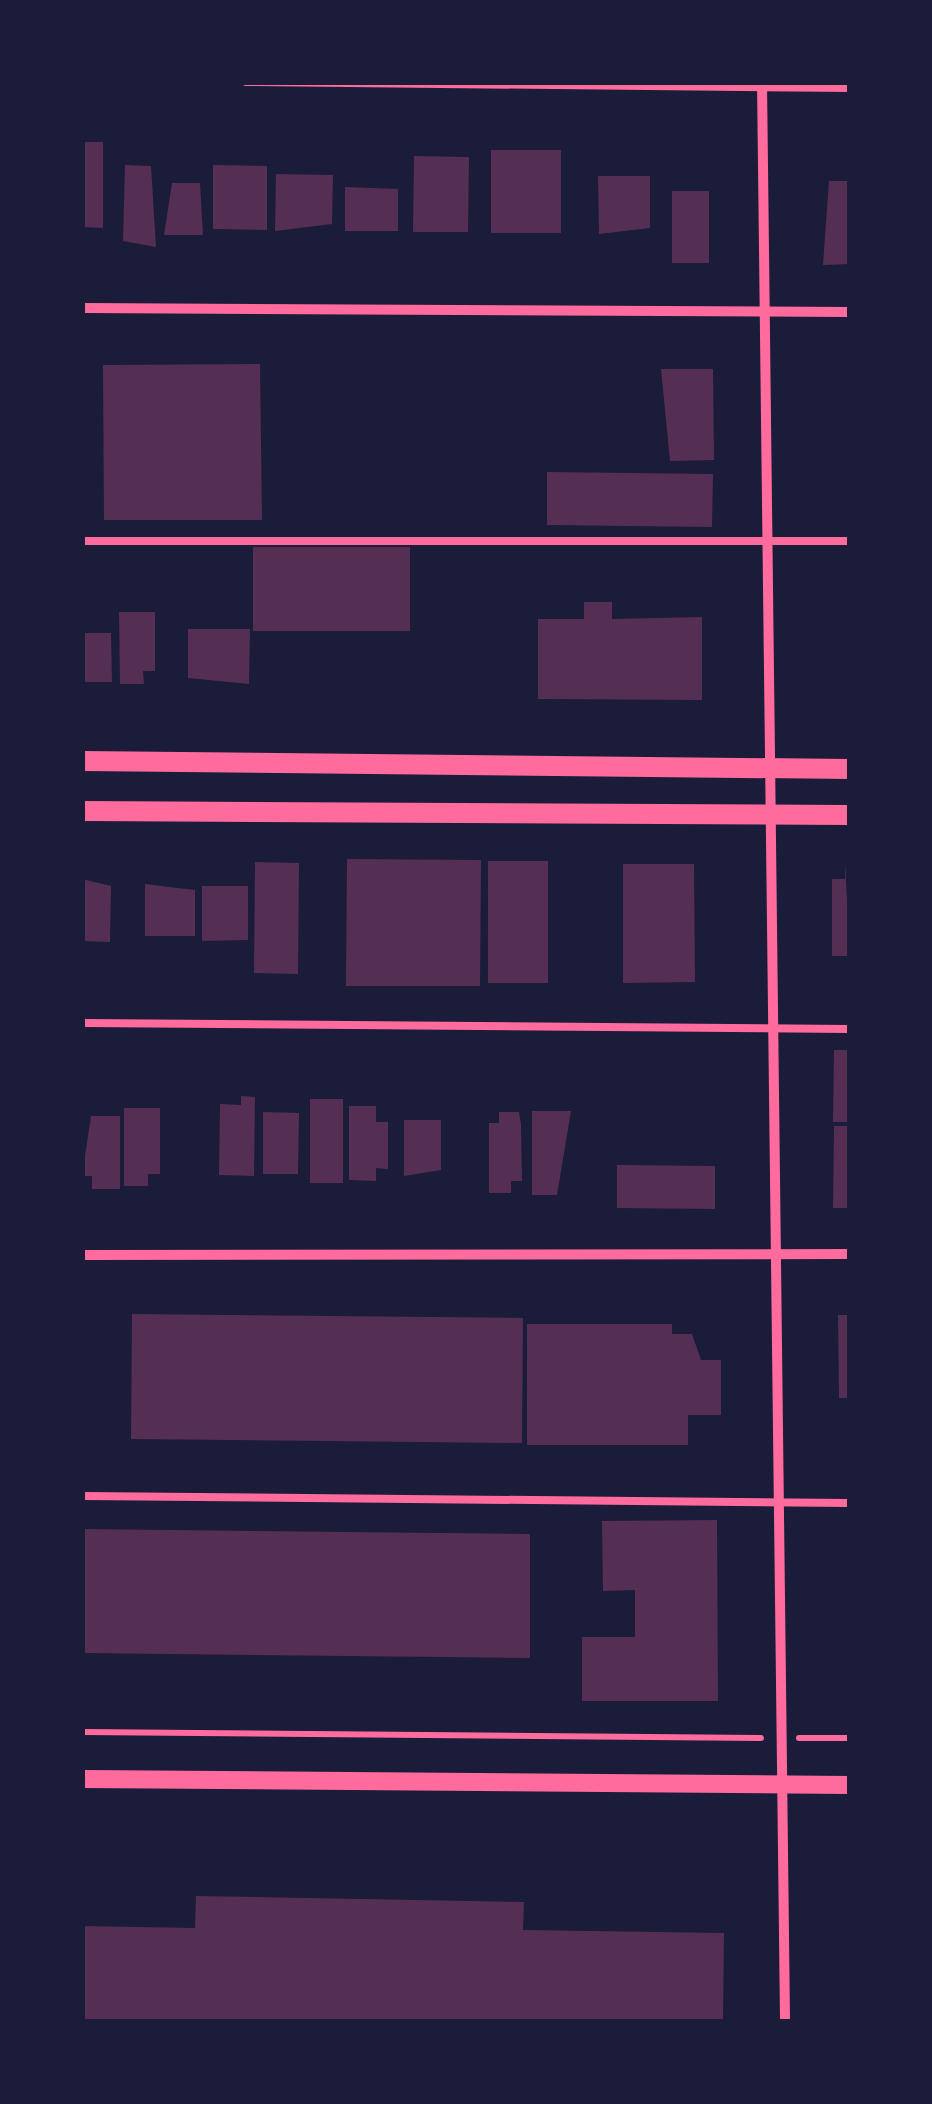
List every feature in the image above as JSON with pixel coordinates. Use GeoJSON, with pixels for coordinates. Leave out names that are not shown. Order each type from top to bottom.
{"type":"FeatureCollection","features":[{"type":"Feature","properties":{"kind":"main road"},"geometry":{"type":"LineString","coordinates":[[82,761],[850,769]]}},
{"type":"Feature","properties":{"kind":"main road"},"geometry":{"type":"LineString","coordinates":[[82,811],[850,814]]}},
{"type":"Feature","properties":{"kind":"street"},"geometry":{"type":"LineString","coordinates":[[762,85],[762,540],[777,1254],[776,1503],[784,2022]]}},
{"type":"Feature","properties":{"kind":"street"},"geometry":{"type":"LineString","coordinates":[[82,308],[850,312]]}},
{"type":"Feature","properties":{"kind":"street"},"geometry":{"type":"LineString","coordinates":[[82,1255],[850,1254]]}},
{"type":"Feature","properties":{"kind":"street"},"geometry":{"type":"LineString","coordinates":[[82,1779],[850,1786]]}},
{"type":"Feature","properties":{"kind":"lane"},"geometry":{"type":"LineString","coordinates":[[246,82],[850,88]]}},
{"type":"Feature","properties":{"kind":"lane"},"geometry":{"type":"LineString","coordinates":[[82,542],[850,541]]}},
{"type":"Feature","properties":{"kind":"lane"},"geometry":{"type":"LineString","coordinates":[[82,1023],[850,1028]]}},
{"type":"Feature","properties":{"kind":"lane"},"geometry":{"type":"LineString","coordinates":[[82,1496],[850,1502]]}},
{"type":"Feature","properties":{"kind":"path"},"geometry":{"type":"LineString","coordinates":[[82,1732],[733,1738]]}},
{"type":"Feature","properties":{"kind":"path"},"geometry":{"type":"LineString","coordinates":[[831,1738],[850,1738]]}},
{"type":"Feature","properties":{"kind":"building"},"geometry":{"type":"Polygon","coordinates":[[[82,142],[103,142],[103,228],[82,227],[82,142]]]}},
{"type":"Feature","properties":{"kind":"building"},"geometry":{"type":"Polygon","coordinates":[[[491,150],[561,150],[561,233],[491,233],[491,150]]]}},
{"type":"Feature","properties":{"kind":"building"},"geometry":{"type":"Polygon","coordinates":[[[414,156],[469,157],[468,232],[413,232],[414,156]]]}},
{"type":"Feature","properties":{"kind":"building"},"geometry":{"type":"Polygon","coordinates":[[[125,165],[151,166],[156,247],[123,241],[125,165]]]}},
{"type":"Feature","properties":{"kind":"building"},"geometry":{"type":"Polygon","coordinates":[[[213,165],[267,166],[267,230],[213,229],[213,165]]]}},
{"type":"Feature","properties":{"kind":"building"},"geometry":{"type":"Polygon","coordinates":[[[276,174],[333,175],[332,224],[275,231],[276,174]]]}},
{"type":"Feature","properties":{"kind":"building"},"geometry":{"type":"Polygon","coordinates":[[[598,176],[650,176],[650,228],[599,234],[598,176]]]}},
{"type":"Feature","properties":{"kind":"building"},"geometry":{"type":"Polygon","coordinates":[[[829,181],[850,181],[850,264],[823,265],[829,181]]]}},
{"type":"Feature","properties":{"kind":"building"},"geometry":{"type":"Polygon","coordinates":[[[172,183],[200,183],[203,235],[164,235],[172,183]]]}},
{"type":"Feature","properties":{"kind":"building"},"geometry":{"type":"Polygon","coordinates":[[[345,187],[398,189],[398,231],[345,231],[345,187]]]}},
{"type":"Feature","properties":{"kind":"building"},"geometry":{"type":"Polygon","coordinates":[[[672,191],[709,191],[709,263],[672,263],[672,191]]]}},
{"type":"Feature","properties":{"kind":"building"},"geometry":{"type":"Polygon","coordinates":[[[260,364],[262,520],[104,520],[103,365],[260,364]]]}},
{"type":"Feature","properties":{"kind":"building"},"geometry":{"type":"Polygon","coordinates":[[[661,369],[713,369],[714,460],[670,461],[661,369]]]}},
{"type":"Feature","properties":{"kind":"building"},"geometry":{"type":"Polygon","coordinates":[[[547,472],[713,474],[712,527],[547,525],[547,472]]]}},
{"type":"Feature","properties":{"kind":"building"},"geometry":{"type":"Polygon","coordinates":[[[253,547],[410,547],[410,631],[253,631],[253,547]]]}},
{"type":"Feature","properties":{"kind":"building"},"geometry":{"type":"Polygon","coordinates":[[[584,602],[612,602],[612,619],[702,617],[702,700],[538,699],[538,619],[584,619],[584,602]]]}},
{"type":"Feature","properties":{"kind":"building"},"geometry":{"type":"Polygon","coordinates":[[[119,612],[155,612],[155,671],[143,671],[144,684],[120,684],[119,612]]]}},
{"type":"Feature","properties":{"kind":"building"},"geometry":{"type":"Polygon","coordinates":[[[188,629],[250,629],[249,684],[188,678],[188,629]]]}},
{"type":"Feature","properties":{"kind":"building"},"geometry":{"type":"Polygon","coordinates":[[[82,633],[111,633],[112,682],[82,682],[82,633]]]}},
{"type":"Feature","properties":{"kind":"building"},"geometry":{"type":"Polygon","coordinates":[[[347,859],[481,860],[480,986],[346,986],[347,859]]]}},
{"type":"Feature","properties":{"kind":"building"},"geometry":{"type":"Polygon","coordinates":[[[488,861],[548,861],[548,983],[488,983],[488,861]]]}},
{"type":"Feature","properties":{"kind":"building"},"geometry":{"type":"Polygon","coordinates":[[[255,862],[299,863],[298,974],[254,973],[255,862]]]}},
{"type":"Feature","properties":{"kind":"building"},"geometry":{"type":"Polygon","coordinates":[[[845,862],[850,956],[832,956],[832,879],[845,879],[845,862]]]}},
{"type":"Feature","properties":{"kind":"building"},"geometry":{"type":"Polygon","coordinates":[[[623,864],[694,864],[695,982],[623,983],[623,864]]]}},
{"type":"Feature","properties":{"kind":"building"},"geometry":{"type":"Polygon","coordinates":[[[82,879],[111,886],[110,942],[82,941],[82,879]]]}},
{"type":"Feature","properties":{"kind":"building"},"geometry":{"type":"Polygon","coordinates":[[[145,884],[195,890],[195,936],[145,936],[145,884]]]}},
{"type":"Feature","properties":{"kind":"building"},"geometry":{"type":"Polygon","coordinates":[[[202,886],[248,886],[248,940],[202,941],[202,886]]]}},
{"type":"Feature","properties":{"kind":"building"},"geometry":{"type":"Polygon","coordinates":[[[834,1050],[850,1050],[850,1122],[833,1122],[834,1050]]]}},
{"type":"Feature","properties":{"kind":"building"},"geometry":{"type":"Polygon","coordinates":[[[241,1096],[255,1097],[254,1176],[219,1175],[220,1104],[241,1105],[241,1096]]]}},
{"type":"Feature","properties":{"kind":"building"},"geometry":{"type":"Polygon","coordinates":[[[310,1099],[343,1099],[343,1183],[310,1183],[310,1099]]]}},
{"type":"Feature","properties":{"kind":"building"},"geometry":{"type":"Polygon","coordinates":[[[349,1106],[376,1106],[376,1122],[388,1122],[388,1169],[376,1168],[376,1181],[349,1180],[349,1106]]]}},
{"type":"Feature","properties":{"kind":"building"},"geometry":{"type":"Polygon","coordinates":[[[124,1108],[160,1108],[160,1174],[148,1174],[148,1186],[124,1186],[124,1108]]]}},
{"type":"Feature","properties":{"kind":"building"},"geometry":{"type":"Polygon","coordinates":[[[532,1111],[571,1111],[557,1195],[532,1195],[532,1111]]]}},
{"type":"Feature","properties":{"kind":"building"},"geometry":{"type":"Polygon","coordinates":[[[263,1112],[299,1113],[298,1174],[263,1174],[263,1112]]]}},
{"type":"Feature","properties":{"kind":"building"},"geometry":{"type":"Polygon","coordinates":[[[499,1112],[519,1112],[521,1124],[522,1181],[511,1181],[511,1193],[489,1193],[489,1123],[499,1123],[499,1112]]]}},
{"type":"Feature","properties":{"kind":"building"},"geometry":{"type":"Polygon","coordinates":[[[91,1116],[120,1116],[120,1189],[92,1189],[92,1176],[82,1176],[91,1116]]]}},
{"type":"Feature","properties":{"kind":"building"},"geometry":{"type":"Polygon","coordinates":[[[404,1120],[441,1120],[441,1170],[404,1176],[404,1120]]]}},
{"type":"Feature","properties":{"kind":"building"},"geometry":{"type":"Polygon","coordinates":[[[834,1126],[850,1126],[850,1208],[833,1208],[834,1126]]]}},
{"type":"Feature","properties":{"kind":"building"},"geometry":{"type":"Polygon","coordinates":[[[617,1165],[715,1166],[715,1209],[617,1208],[617,1165]]]}},
{"type":"Feature","properties":{"kind":"building"},"geometry":{"type":"Polygon","coordinates":[[[132,1314],[523,1318],[522,1443],[131,1439],[132,1314]]]}},
{"type":"Feature","properties":{"kind":"building"},"geometry":{"type":"Polygon","coordinates":[[[838,1315],[850,1315],[850,1398],[839,1398],[838,1315]]]}},
{"type":"Feature","properties":{"kind":"building"},"geometry":{"type":"Polygon","coordinates":[[[527,1324],[672,1324],[672,1334],[692,1334],[701,1360],[721,1360],[721,1415],[688,1415],[688,1445],[527,1445],[527,1324]]]}},
{"type":"Feature","properties":{"kind":"building"},"geometry":{"type":"Polygon","coordinates":[[[717,1520],[718,1701],[582,1701],[582,1637],[635,1637],[635,1590],[603,1591],[602,1521],[717,1520]]]}},
{"type":"Feature","properties":{"kind":"building"},"geometry":{"type":"Polygon","coordinates":[[[82,1529],[530,1534],[530,1658],[82,1653],[82,1529]]]}},
{"type":"Feature","properties":{"kind":"building"},"geometry":{"type":"Polygon","coordinates":[[[196,1896],[524,1902],[523,1930],[724,1933],[723,2022],[82,2022],[82,1926],[195,1928],[196,1896]]]}}]}
